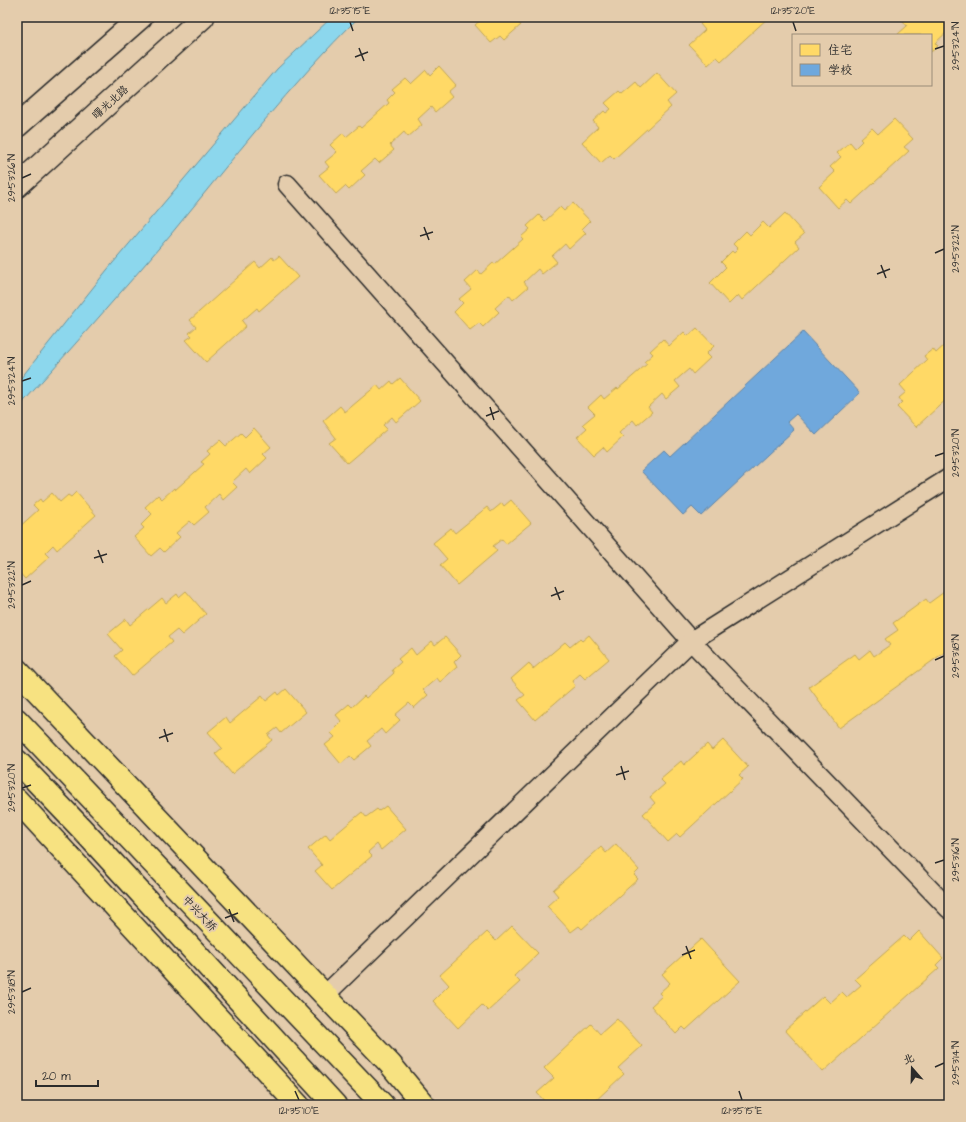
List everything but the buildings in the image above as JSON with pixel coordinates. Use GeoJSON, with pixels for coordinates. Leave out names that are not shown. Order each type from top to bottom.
{"type":"FeatureCollection","features":[{"type":"Feature","properties":{"kind":"main road"},"geometry":{"type":"LineString","coordinates":[[17,126],[141,17]]}},
{"type":"Feature","properties":{"kind":"main road","name":"曙光北路"},"geometry":{"type":"LineString","coordinates":[[17,186],[203,17]]}},
{"type":"Feature","properties":{"kind":"main road"},"geometry":{"type":"LineString","coordinates":[[17,670],[390,1064],[424,1105]]}},
{"type":"Feature","properties":{"kind":"main road","name":"中兴大桥"},"geometry":{"type":"LineString","coordinates":[[17,720],[383,1105]]}},
{"type":"Feature","properties":{"kind":"main road"},"geometry":{"type":"LineString","coordinates":[[17,761],[80,827],[335,1105]]}},
{"type":"Feature","properties":{"kind":"main road"},"geometry":{"type":"LineString","coordinates":[[17,800],[298,1105]]}},
{"type":"Feature","properties":{"kind":"street"},"geometry":{"type":"LineString","coordinates":[[287,184],[691,641],[949,909]]}},
{"type":"Feature","properties":{"kind":"street"},"geometry":{"type":"LineString","coordinates":[[325,995],[691,641],[949,478]]}},
{"type":"Feature","properties":{"kind":"water"},"geometry":{"type":"Polygon","coordinates":[[[332,17],[359,17],[286,96],[239,150],[171,234],[17,409],[17,383],[107,270],[277,69],[332,17]]]}}]}
